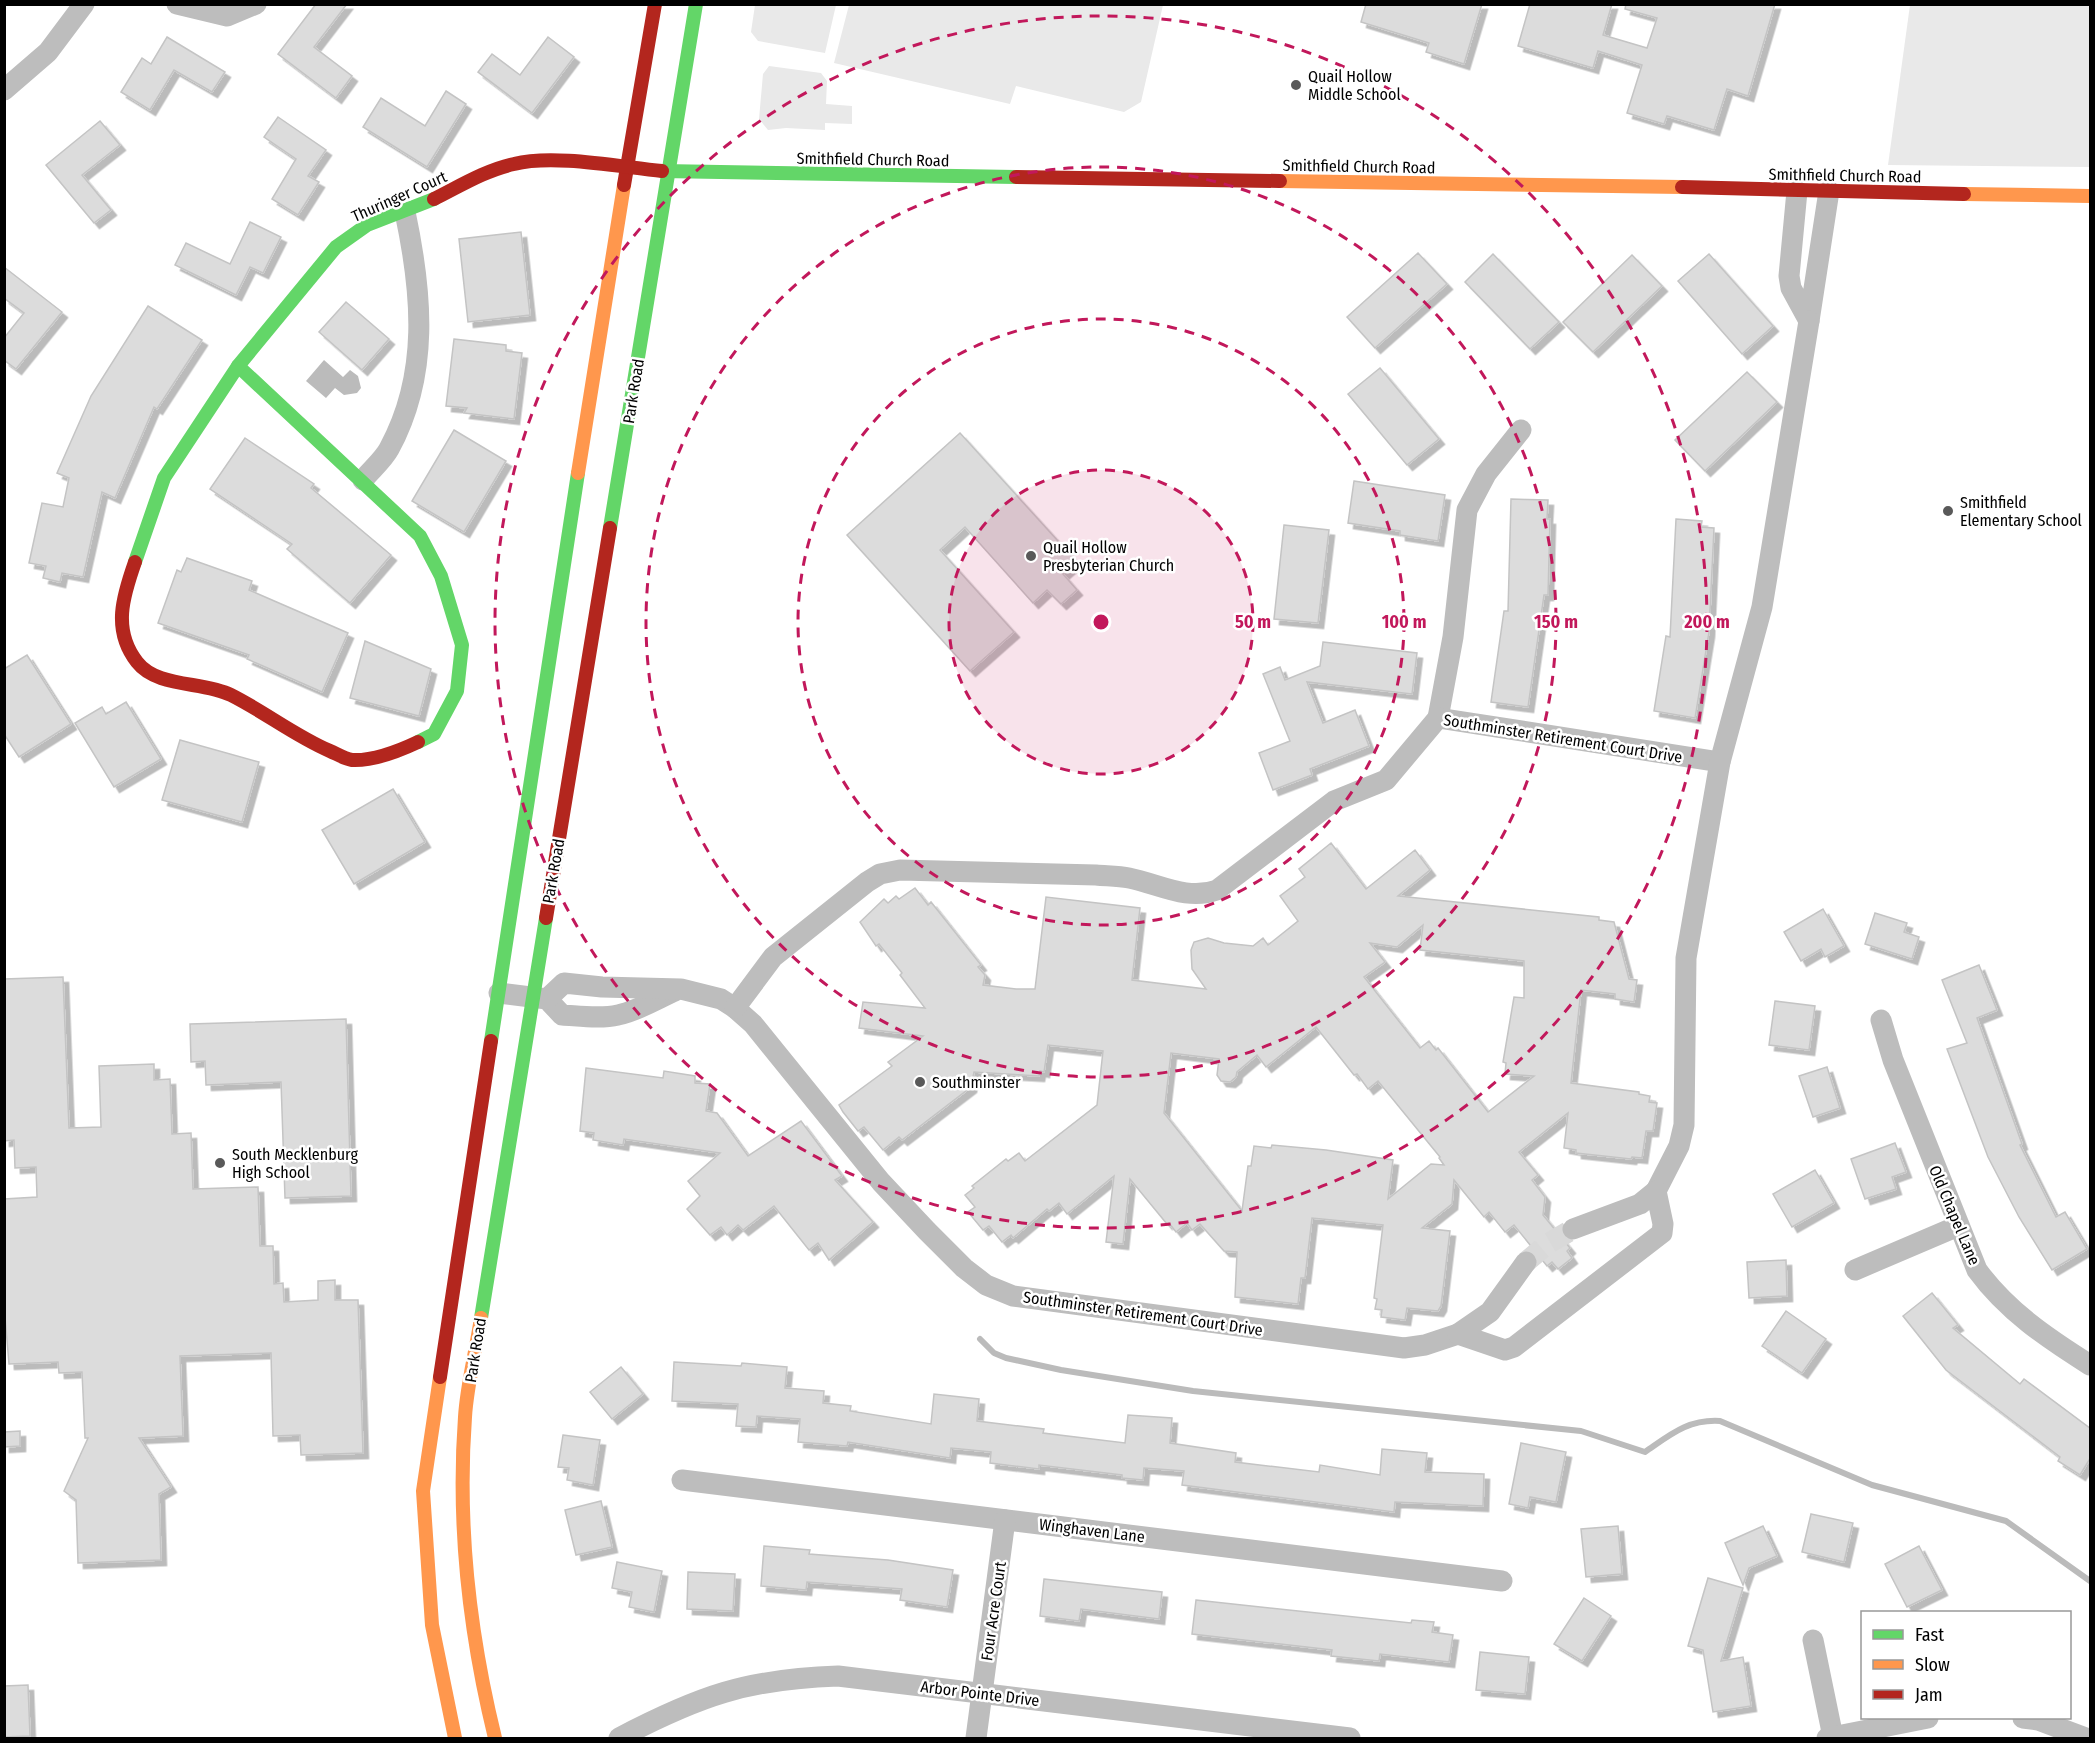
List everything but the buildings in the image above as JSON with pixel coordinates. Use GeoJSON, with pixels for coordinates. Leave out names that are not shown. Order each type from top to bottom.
{"type":"FeatureCollection","features":[{"type":"Feature","properties":{"kind":"main road","name":"Park Road"},"geometry":{"type":"LineString","coordinates":[[455,1738],[432,1625],[423,1491],[606,281],[655,4]]}},
{"type":"Feature","properties":{"kind":"main road","name":"Park Road"},"geometry":{"type":"LineString","coordinates":[[495,1738],[476,1653],[468,1590],[461,1510],[465,1415],[539,998],[696,4]]}},
{"type":"Feature","properties":{"kind":"main road","name":"Thuringer Court"},"geometry":{"type":"LineString","coordinates":[[363,480],[420,536],[441,576],[451,602],[462,645],[456,691],[434,734],[397,752],[351,760],[304,740],[229,694],[160,676],[138,664],[125,643],[121,622],[123,597],[164,478],[238,366],[336,247],[368,225],[440,198],[490,171],[516,163],[543,160],[627,168]]}},
{"type":"Feature","properties":{"kind":"main road","name":"Smithfield Church Road"},"geometry":{"type":"LineString","coordinates":[[627,168],[668,172],[1645,186],[2091,196]]}},
{"type":"Feature","properties":{"kind":"main road"},"geometry":{"type":"LineString","coordinates":[[238,366],[363,480]]}},
{"type":"Feature","properties":{"kind":"street"},"geometry":{"type":"LineString","coordinates":[[4,90],[48,52],[84,4]]}},
{"type":"Feature","properties":{"kind":"street"},"geometry":{"type":"LineString","coordinates":[[177,4],[227,16],[256,4]]}},
{"type":"Feature","properties":{"kind":"street"},"geometry":{"type":"LineString","coordinates":[[1797,191],[1791,288],[1809,321]]}},
{"type":"Feature","properties":{"kind":"street"},"geometry":{"type":"LineString","coordinates":[[1573,1229],[1640,1204],[1656,1191],[1679,1146],[1684,1125],[1686,958],[1720,762],[1762,607],[1829,191]]}},
{"type":"Feature","properties":{"kind":"street"},"geometry":{"type":"LineString","coordinates":[[363,480],[389,451],[409,404],[417,365],[420,328],[417,269],[405,212]]}},
{"type":"Feature","properties":{"kind":"street"},"geometry":{"type":"LineString","coordinates":[[1438,718],[1453,637],[1467,510],[1486,474],[1521,430]]}},
{"type":"Feature","properties":{"kind":"street","name":"Southminster Retirement Court Drive"},"geometry":{"type":"LineString","coordinates":[[735,1008],[773,957],[880,874],[900,870],[1096,875],[1128,878],[1191,895],[1203,895],[1217,890],[1334,801],[1386,780],[1438,718],[1720,762]]}},
{"type":"Feature","properties":{"kind":"street","name":"Southminster Retirement Court Drive"},"geometry":{"type":"LineString","coordinates":[[539,998],[564,983],[602,987],[681,989],[721,999],[753,1024],[882,1182],[964,1268],[986,1285],[1013,1296],[1404,1348],[1425,1345],[1458,1334],[1490,1312],[1527,1262]]}},
{"type":"Feature","properties":{"kind":"street"},"geometry":{"type":"LineString","coordinates":[[498,993],[539,998],[562,1015],[616,1016],[681,989]]}},
{"type":"Feature","properties":{"kind":"street","name":"Old Chapel Lane"},"geometry":{"type":"LineString","coordinates":[[1881,1020],[1893,1060],[1977,1270],[1996,1295],[2018,1316],[2091,1365]]}},
{"type":"Feature","properties":{"kind":"street"},"geometry":{"type":"LineString","coordinates":[[1458,1334],[1505,1350],[1514,1347],[1662,1233],[1663,1224],[1656,1191]]}},
{"type":"Feature","properties":{"kind":"street"},"geometry":{"type":"LineString","coordinates":[[1855,1270],[1958,1226]]}},
{"type":"Feature","properties":{"kind":"street","name":"Winghaven Lane"},"geometry":{"type":"LineString","coordinates":[[682,1480],[1502,1581]]}},
{"type":"Feature","properties":{"kind":"street","name":"Four Acre Court"},"geometry":{"type":"LineString","coordinates":[[976,1738],[1005,1520]]}},
{"type":"Feature","properties":{"kind":"street"},"geometry":{"type":"LineString","coordinates":[[1813,1640],[1830,1738],[1923,1719]]}},
{"type":"Feature","properties":{"kind":"street","name":"Arbor Pointe Drive"},"geometry":{"type":"LineString","coordinates":[[619,1738],[671,1711],[708,1696],[752,1684],[791,1678],[838,1676],[1316,1736],[1350,1738]]}},
{"type":"Feature","properties":{"kind":"street"},"geometry":{"type":"LineString","coordinates":[[2030,1719],[2086,1738]]}},
{"type":"Feature","properties":{"kind":"shaded area"},"geometry":{"type":"Polygon","coordinates":[[[849,4],[1163,5],[1141,102],[1124,112],[1016,86],[1010,104],[834,63],[849,4]]]}},
{"type":"Feature","properties":{"kind":"shaded area"},"geometry":{"type":"Polygon","coordinates":[[[755,5],[836,5],[825,53],[758,41],[751,32],[755,5]]]}},
{"type":"Feature","properties":{"kind":"shaded area"},"geometry":{"type":"Polygon","coordinates":[[[1910,5],[2090,5],[2090,167],[1888,165],[1910,5]]]}},
{"type":"Feature","properties":{"kind":"shaded area"},"geometry":{"type":"Polygon","coordinates":[[[769,66],[821,73],[827,81],[826,104],[852,106],[852,124],[825,123],[825,130],[786,128],[768,130],[759,119],[763,74],[769,66]]]}},
{"type":"Feature","properties":{"kind":"shaded area"},"geometry":{"type":"Polygon","coordinates":[[[324,360],[343,377],[350,370],[358,376],[361,388],[357,393],[344,395],[335,388],[326,398],[306,381],[324,360]]]}},
{"type":"Feature","properties":{"kind":"waterway"},"geometry":{"type":"LineString","coordinates":[[980,1339],[994,1353],[1006,1358],[1061,1370],[1193,1391],[1581,1431],[1645,1452],[1689,1425],[1720,1421],[1872,1485],[2006,1521],[2090,1581]]}},
{"type":"Feature","properties":{"kind":"tunnel"},"geometry":{"type":"LineString","coordinates":[[1526,1262],[1546,1245],[1573,1229]]}},
{"type":"Feature","properties":{"kind":"traffic: fast"},"geometry":{"type":"LineString","coordinates":[[610,528],[696,4]]}},
{"type":"Feature","properties":{"kind":"traffic: fast"},"geometry":{"type":"LineString","coordinates":[[662,171],[1016,177]]}},
{"type":"Feature","properties":{"kind":"traffic: fast"},"geometry":{"type":"LineString","coordinates":[[135,562],[164,478],[238,366],[336,247],[367,225],[434,199]]}},
{"type":"Feature","properties":{"kind":"traffic: fast"},"geometry":{"type":"LineString","coordinates":[[238,366],[420,536],[441,576],[462,645],[457,691],[434,734],[418,742]]}},
{"type":"Feature","properties":{"kind":"traffic: fast"},"geometry":{"type":"LineString","coordinates":[[491,1041],[578,473]]}},
{"type":"Feature","properties":{"kind":"traffic: fast"},"geometry":{"type":"LineString","coordinates":[[481,1318],[546,918]]}},
{"type":"Feature","properties":{"kind":"traffic: slow"},"geometry":{"type":"LineString","coordinates":[[1280,181],[1682,187]]}},
{"type":"Feature","properties":{"kind":"traffic: slow"},"geometry":{"type":"LineString","coordinates":[[578,473],[624,185]]}},
{"type":"Feature","properties":{"kind":"traffic: slow"},"geometry":{"type":"LineString","coordinates":[[1964,194],[2090,196]]}},
{"type":"Feature","properties":{"kind":"traffic: slow"},"geometry":{"type":"LineString","coordinates":[[481,1318],[466,1405],[463,1458],[464,1539],[478,1658],[495,1738]]}},
{"type":"Feature","properties":{"kind":"traffic: slow"},"geometry":{"type":"LineString","coordinates":[[440,1377],[423,1491],[432,1625],[455,1738]]}},
{"type":"Feature","properties":{"kind":"traffic: jam"},"geometry":{"type":"LineString","coordinates":[[624,185],[655,4]]}},
{"type":"Feature","properties":{"kind":"traffic: jam"},"geometry":{"type":"LineString","coordinates":[[434,199],[493,170],[530,161],[607,164],[662,171]]}},
{"type":"Feature","properties":{"kind":"traffic: jam"},"geometry":{"type":"LineString","coordinates":[[1016,177],[1280,181]]}},
{"type":"Feature","properties":{"kind":"traffic: jam"},"geometry":{"type":"LineString","coordinates":[[1682,187],[1964,194]]}},
{"type":"Feature","properties":{"kind":"traffic: jam"},"geometry":{"type":"LineString","coordinates":[[546,918],[610,528]]}},
{"type":"Feature","properties":{"kind":"traffic: jam"},"geometry":{"type":"LineString","coordinates":[[135,562],[124,600],[122,625],[129,650],[146,670],[168,680],[231,695],[317,745],[349,759],[377,757],[418,742]]}},
{"type":"Feature","properties":{"kind":"traffic: jam"},"geometry":{"type":"LineString","coordinates":[[440,1377],[491,1041]]}},
{"type":"Feature","properties":{"kind":"place","name":"Quail Hollow Middle School"},"geometry":{"type":"Point","coordinates":[1296,85]}},
{"type":"Feature","properties":{"kind":"place","name":"Smithfield Elementary School"},"geometry":{"type":"Point","coordinates":[1948,511]}},
{"type":"Feature","properties":{"kind":"place","name":"Quail Hollow Presbyterian Church"},"geometry":{"type":"Point","coordinates":[1031,556]}},
{"type":"Feature","properties":{"kind":"place","name":"Southminster"},"geometry":{"type":"Point","coordinates":[920,1082]}},
{"type":"Feature","properties":{"kind":"place","name":"South Mecklenburg High School"},"geometry":{"type":"Point","coordinates":[220,1163]}}]}
